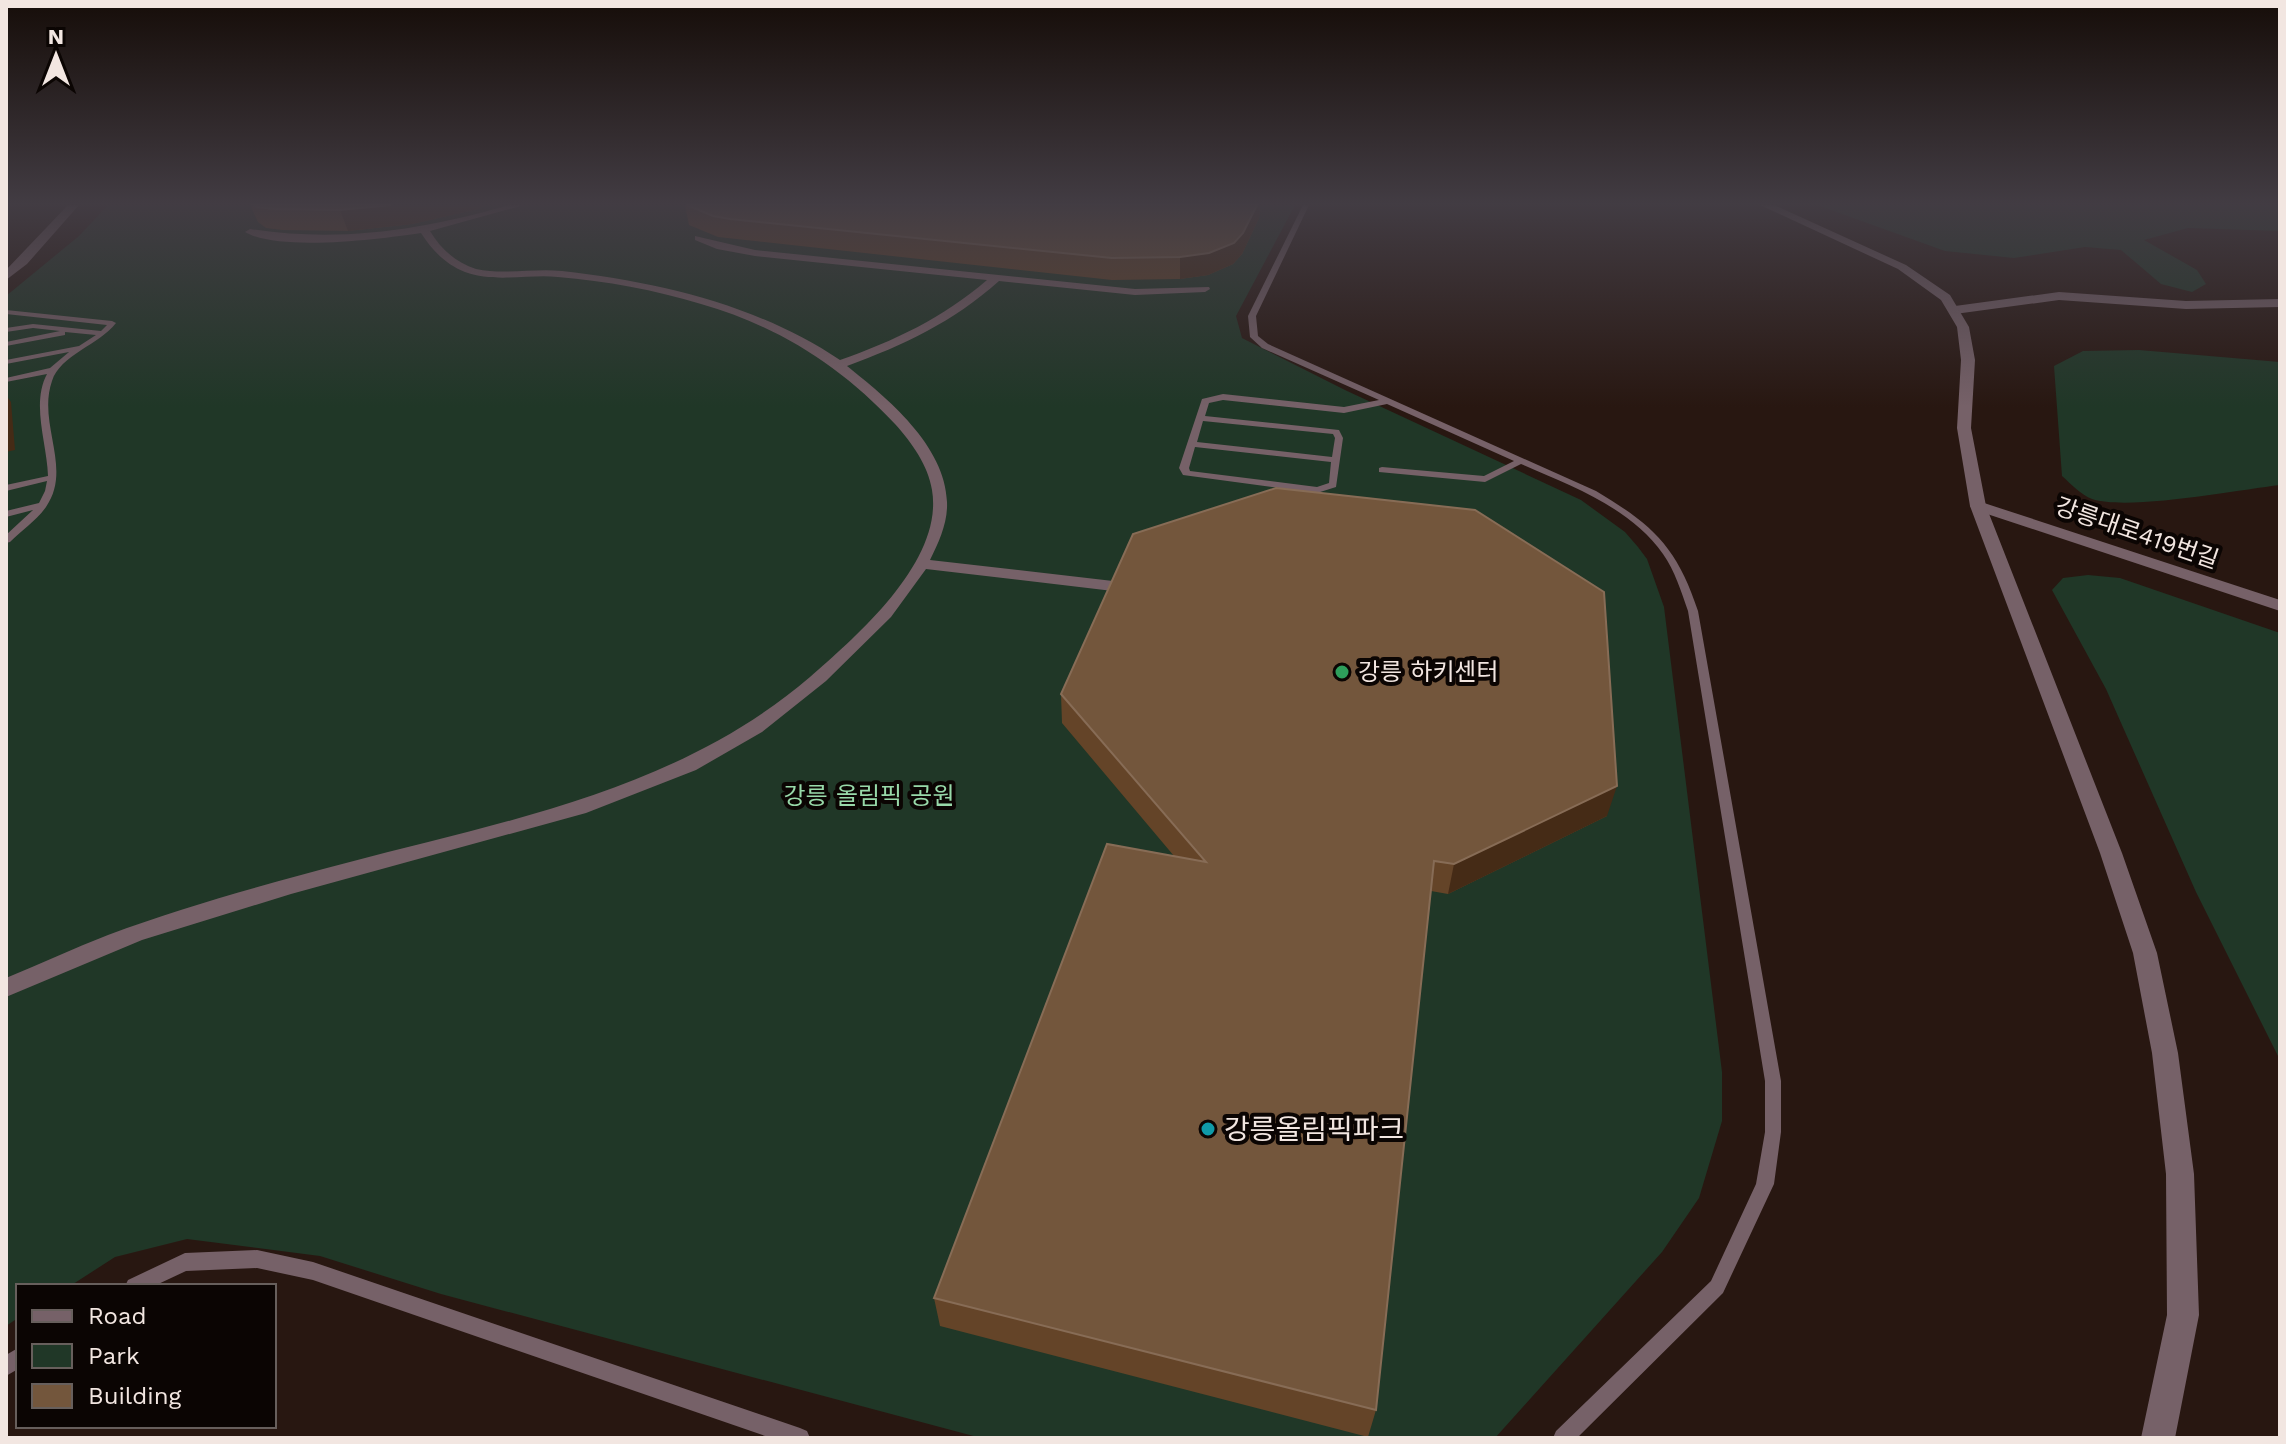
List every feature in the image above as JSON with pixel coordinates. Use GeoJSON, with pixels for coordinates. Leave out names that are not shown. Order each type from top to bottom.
{"type":"FeatureCollection","features":[{"type":"Feature","properties":{"kind":"street"},"geometry":{"type":"LineString","coordinates":[[6,988],[130,936],[294,885],[512,829],[605,799],[693,764],[746,735],[828,671],[886,616],[923,564],[940,521],[939,487],[929,456],[898,419],[856,378],[782,329],[732,308],[674,291],[553,273],[528,272]]}},
{"type":"Feature","properties":{"kind":"street"},"geometry":{"type":"LineString","coordinates":[[942,272],[1135,292],[1205,289]]}},
{"type":"Feature","properties":{"kind":"street"},"geometry":{"type":"LineString","coordinates":[[1910,272],[1935,288],[1955,310],[1963,327],[1968,360],[1964,428],[1978,506],[2111,853],[2145,953],[2165,1053],[2180,1174],[2183,1315],[2158,1438]]}},
{"type":"Feature","properties":{"kind":"street"},"geometry":{"type":"LineString","coordinates":[[838,365],[896,345],[938,325],[996,278]]}},
{"type":"Feature","properties":{"kind":"street"},"geometry":{"type":"LineString","coordinates":[[1955,310],[2059,296],[2186,305],[2280,303]]}},
{"type":"Feature","properties":{"kind":"street","name":"강릉대로419번길"},"geometry":{"type":"LineString","coordinates":[[1978,506],[2280,606]]}},
{"type":"Feature","properties":{"kind":"street"},"geometry":{"type":"LineString","coordinates":[[923,564],[1113,586]]}},
{"type":"Feature","properties":{"kind":"lane"},"geometry":{"type":"LineString","coordinates":[[1273,272],[1252,316],[1254,337],[1265,346],[1593,493],[1644,527],[1663,545],[1683,577],[1693,611],[1773,1081],[1773,1132],[1765,1184],[1717,1287],[1563,1438]]}},
{"type":"Feature","properties":{"kind":"lane"},"geometry":{"type":"LineString","coordinates":[[6,312],[107,320],[112,323],[53,370],[6,380]]}},
{"type":"Feature","properties":{"kind":"lane"},"geometry":{"type":"LineString","coordinates":[[6,330],[33,326],[101,333]]}},
{"type":"Feature","properties":{"kind":"lane"},"geometry":{"type":"LineString","coordinates":[[6,344],[75,330]]}},
{"type":"Feature","properties":{"kind":"lane"},"geometry":{"type":"LineString","coordinates":[[6,362],[82,347]]}},
{"type":"Feature","properties":{"kind":"lane"},"geometry":{"type":"LineString","coordinates":[[6,540],[43,504],[54,477],[42,400],[53,370]]}},
{"type":"Feature","properties":{"kind":"lane"},"geometry":{"type":"LineString","coordinates":[[1200,418],[1336,432],[1339,438],[1337,460],[1333,485],[1328,488],[1186,473],[1184,468],[1205,401],[1213,397],[1344,410],[1387,401]]}},
{"type":"Feature","properties":{"kind":"lane"},"geometry":{"type":"LineString","coordinates":[[1192,444],[1337,460]]}},
{"type":"Feature","properties":{"kind":"lane"},"geometry":{"type":"LineString","coordinates":[[1382,470],[1485,479],[1520,461]]}},
{"type":"Feature","properties":{"kind":"lane"},"geometry":{"type":"LineString","coordinates":[[6,488],[54,477]]}},
{"type":"Feature","properties":{"kind":"lane"},"geometry":{"type":"LineString","coordinates":[[6,514],[43,504]]}},
{"type":"Feature","properties":{"kind":"lane"},"geometry":{"type":"LineString","coordinates":[[138,1284],[185,1262],[257,1259],[313,1271],[796,1438]]}},
{"type":"Feature","properties":{"kind":"green space","name":"강릉 올림픽 공원"},"geometry":{"type":"Polygon","coordinates":[[[35,272],[1259,272],[1236,316],[1242,338],[1345,390],[1581,500],[1625,532],[1647,559],[1664,607],[1722,1072],[1722,1121],[1699,1198],[1662,1252],[1495,1438],[981,1438],[441,1294],[320,1256],[187,1239],[115,1257],[73,1284],[16,1284],[16,1319],[6,1326],[6,296],[35,272]]]}},
{"type":"Feature","properties":{"kind":"green space"},"geometry":{"type":"Polygon","coordinates":[[[2147,272],[2199,272],[2206,284],[2192,292],[2161,284],[2147,272]]]}},
{"type":"Feature","properties":{"kind":"green space"},"geometry":{"type":"Polygon","coordinates":[[[2139,350],[2280,362],[2280,485],[2131,503],[2092,499],[2062,476],[2054,366],[2083,351],[2139,350]]]}},
{"type":"Feature","properties":{"kind":"green space"},"geometry":{"type":"Polygon","coordinates":[[[2088,575],[2120,578],[2280,633],[2280,1060],[2196,892],[2106,689],[2052,590],[2063,578],[2088,575]]]}},
{"type":"Feature","properties":{"kind":"building"},"geometry":{"type":"Polygon","coordinates":[[[1276,488],[1475,510],[1604,592],[1617,786],[1454,864],[1434,861],[1376,1410],[934,1298],[1107,844],[1206,862],[1061,694],[1133,534],[1276,488]]]}},
{"type":"Feature","properties":{"kind":"place","name":"강릉 하키센터"},"geometry":{"type":"Point","coordinates":[1342,672]}},
{"type":"Feature","properties":{"kind":"place","name":"강릉올림픽파크"},"geometry":{"type":"Point","coordinates":[1208,1129]}}]}
